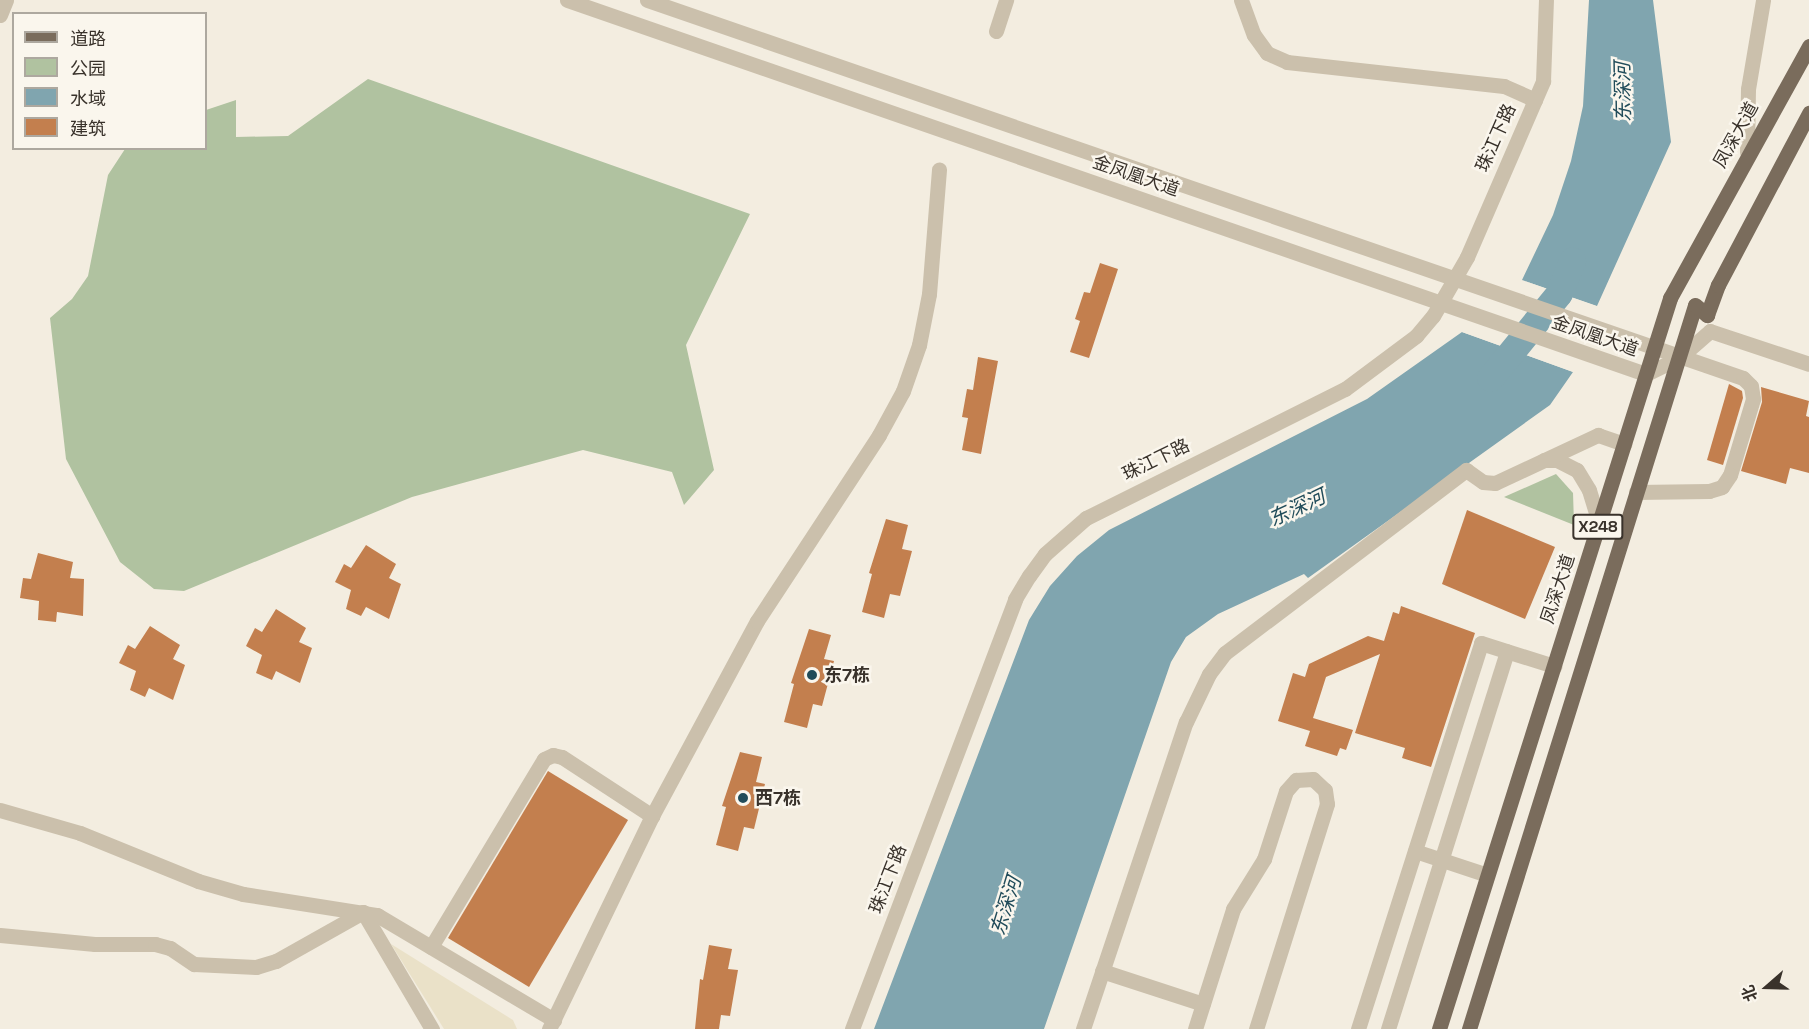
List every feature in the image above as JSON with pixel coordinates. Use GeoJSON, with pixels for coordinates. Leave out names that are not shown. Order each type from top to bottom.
{"type":"FeatureCollection","features":[{"type":"Feature","properties":{"kind":"main road","name":"凤深大道"},"geometry":{"type":"LineString","coordinates":[[1438,1029],[1670,298],[1748,152],[1809,46]]}},
{"type":"Feature","properties":{"kind":"main road","name":"X248"},"geometry":{"type":"LineString","coordinates":[[1469,1029],[1695,305],[1707,315],[1718,285],[1809,113]]}},
{"type":"Feature","properties":{"kind":"street"},"geometry":{"type":"LineString","coordinates":[[0,15],[6,0]]}},
{"type":"Feature","properties":{"kind":"street","name":"金凤凰大道"},"geometry":{"type":"LineString","coordinates":[[567,0],[1646,374],[1679,358]]}},
{"type":"Feature","properties":{"kind":"street","name":"金凤凰大道"},"geometry":{"type":"LineString","coordinates":[[647,0],[1679,358]]}},
{"type":"Feature","properties":{"kind":"street"},"geometry":{"type":"LineString","coordinates":[[996,32],[1005,0]]}},
{"type":"Feature","properties":{"kind":"street"},"geometry":{"type":"LineString","coordinates":[[1241,0],[1254,35],[1267,53],[1287,62],[1504,86],[1535,100]]}},
{"type":"Feature","properties":{"kind":"street","name":"珠江下路"},"geometry":{"type":"LineString","coordinates":[[852,1029],[1015,599],[1046,554],[1086,518],[1110,504],[1345,389],[1401,350],[1441,303],[1454,280],[1535,100],[1546,64],[1546,0]]}},
{"type":"Feature","properties":{"kind":"street"},"geometry":{"type":"LineString","coordinates":[[1748,152],[1748,89],[1763,0]]}},
{"type":"Feature","properties":{"kind":"street"},"geometry":{"type":"LineString","coordinates":[[0,810],[81,833],[198,881],[243,894],[377,915],[552,1024],[652,816],[757,621],[879,435],[903,391],[920,345],[929,294],[939,169]]}},
{"type":"Feature","properties":{"kind":"street"},"geometry":{"type":"LineString","coordinates":[[1679,358],[1710,331],[1809,364]]}},
{"type":"Feature","properties":{"kind":"street"},"geometry":{"type":"LineString","coordinates":[[1636,492],[1709,491],[1722,487],[1731,475],[1753,399],[1751,386],[1743,378],[1679,358]]}},
{"type":"Feature","properties":{"kind":"street"},"geometry":{"type":"LineString","coordinates":[[1083,1029],[1186,722],[1209,674],[1225,653],[1466,470],[1483,482],[1495,483],[1598,435],[1624,444]]}},
{"type":"Feature","properties":{"kind":"street"},"geometry":{"type":"LineString","coordinates":[[1544,460],[1557,460],[1577,470],[1589,490],[1599,522]]}},
{"type":"Feature","properties":{"kind":"street"},"geometry":{"type":"LineString","coordinates":[[1358,1029],[1481,643],[1554,666]]}},
{"type":"Feature","properties":{"kind":"street"},"geometry":{"type":"LineString","coordinates":[[1388,1029],[1507,651]]}},
{"type":"Feature","properties":{"kind":"street"},"geometry":{"type":"LineString","coordinates":[[431,947],[544,759],[553,754],[562,757],[652,816]]}},
{"type":"Feature","properties":{"kind":"street"},"geometry":{"type":"LineString","coordinates":[[1195,1029],[1233,909],[1264,859],[1286,791],[1296,780],[1313,779],[1325,789],[1327,804],[1256,1029]]}},
{"type":"Feature","properties":{"kind":"street"},"geometry":{"type":"LineString","coordinates":[[1415,851],[1487,875]]}},
{"type":"Feature","properties":{"kind":"street"},"geometry":{"type":"LineString","coordinates":[[0,935],[95,944],[155,944],[170,948],[194,964],[256,967],[276,962],[363,912]]}},
{"type":"Feature","properties":{"kind":"street"},"geometry":{"type":"LineString","coordinates":[[363,912],[432,1029]]}},
{"type":"Feature","properties":{"kind":"street"},"geometry":{"type":"LineString","coordinates":[[1102,971],[1203,1004]]}},
{"type":"Feature","properties":{"kind":"green space"},"geometry":{"type":"Polygon","coordinates":[[[368,79],[750,214],[686,345],[714,470],[684,505],[672,472],[583,450],[412,497],[184,591],[154,589],[120,562],[66,459],[50,318],[72,299],[88,276],[108,175],[124,150],[207,150],[207,110],[236,100],[236,137],[288,136],[368,79]]]}},
{"type":"Feature","properties":{"kind":"green space"},"geometry":{"type":"Polygon","coordinates":[[[1556,474],[1573,493],[1574,525],[1504,497],[1556,474]]]}},
{"type":"Feature","properties":{"kind":"shaded area"},"geometry":{"type":"Polygon","coordinates":[[[391,944],[513,1020],[517,1029],[444,1029],[391,944]]]}},
{"type":"Feature","properties":{"kind":"water"},"geometry":{"type":"Polygon","coordinates":[[[1589,0],[1653,0],[1671,142],[1597,306],[1522,280],[1553,215],[1571,161],[1583,106],[1589,0]]]}},
{"type":"Feature","properties":{"kind":"water"},"geometry":{"type":"Polygon","coordinates":[[[1462,332],[1573,372],[1550,405],[1308,578],[1304,574],[1218,614],[1186,637],[1171,662],[1044,1029],[874,1029],[1029,620],[1050,586],[1077,556],[1109,530],[1367,399],[1462,332]]]}},
{"type":"Feature","properties":{"kind":"pier"},"geometry":{"type":"Polygon","coordinates":[[[1519,279],[1599,307],[1596,309],[1519,279]]]}},
{"type":"Feature","properties":{"kind":"pier"},"geometry":{"type":"Polygon","coordinates":[[[1463,330],[1574,369],[1576,373],[1462,332],[1463,330]]]}},
{"type":"Feature","properties":{"kind":"building"},"geometry":{"type":"Polygon","coordinates":[[[1100,263],[1118,269],[1089,358],[1070,352],[1080,321],[1075,319],[1084,292],[1090,293],[1100,263]]]}},
{"type":"Feature","properties":{"kind":"building"},"geometry":{"type":"Polygon","coordinates":[[[978,357],[998,361],[981,454],[962,450],[968,418],[962,417],[967,389],[973,390],[978,357]]]}},
{"type":"Feature","properties":{"kind":"building"},"geometry":{"type":"Polygon","coordinates":[[[1729,384],[1742,391],[1743,398],[1723,465],[1707,460],[1729,384]]]}},
{"type":"Feature","properties":{"kind":"building"},"geometry":{"type":"Polygon","coordinates":[[[1761,387],[1809,401],[1806,416],[1809,417],[1809,473],[1790,468],[1786,484],[1741,471],[1762,402],[1761,387]]]}},
{"type":"Feature","properties":{"kind":"building"},"geometry":{"type":"Polygon","coordinates":[[[1467,510],[1555,547],[1525,619],[1442,584],[1467,510]]]}},
{"type":"Feature","properties":{"kind":"building"},"geometry":{"type":"Polygon","coordinates":[[[886,519],[908,525],[902,549],[912,551],[900,596],[890,594],[884,618],[862,612],[872,574],[869,573],[886,519]]]}},
{"type":"Feature","properties":{"kind":"building"},"geometry":{"type":"Polygon","coordinates":[[[366,545],[396,564],[389,578],[401,584],[389,619],[366,607],[361,616],[346,609],[351,590],[335,582],[344,564],[351,568],[366,545]]]}},
{"type":"Feature","properties":{"kind":"building"},"geometry":{"type":"Polygon","coordinates":[[[38,553],[73,562],[70,578],[84,579],[83,616],[57,612],[56,622],[38,620],[39,601],[20,598],[23,578],[31,579],[38,553]]]}},
{"type":"Feature","properties":{"kind":"building"},"geometry":{"type":"Polygon","coordinates":[[[1401,606],[1475,633],[1431,767],[1402,758],[1405,748],[1355,733],[1380,654],[1326,677],[1313,718],[1353,730],[1346,750],[1340,748],[1337,756],[1305,746],[1310,731],[1278,721],[1293,673],[1305,677],[1309,664],[1368,636],[1384,641],[1393,612],[1399,614],[1401,606]]]}},
{"type":"Feature","properties":{"kind":"building"},"geometry":{"type":"Polygon","coordinates":[[[276,609],[306,628],[299,642],[312,648],[300,683],[276,671],[272,680],[256,673],[262,655],[246,646],[255,628],[262,632],[276,609]]]}},
{"type":"Feature","properties":{"kind":"building"},"geometry":{"type":"Polygon","coordinates":[[[150,626],[180,645],[173,659],[185,665],[173,700],[149,688],[145,697],[130,690],[136,671],[119,663],[128,645],[135,649],[150,626]]]}},
{"type":"Feature","properties":{"kind":"building","name":"东7栋"},"geometry":{"type":"Polygon","coordinates":[[[809,629],[831,635],[824,659],[834,661],[822,706],[813,704],[807,728],[784,722],[794,684],[791,683],[809,629]]]}},
{"type":"Feature","properties":{"kind":"building","name":"西7栋"},"geometry":{"type":"Polygon","coordinates":[[[740,752],[762,757],[756,782],[765,784],[754,829],[744,827],[738,851],[716,845],[726,807],[722,806],[740,752]]]}},
{"type":"Feature","properties":{"kind":"building"},"geometry":{"type":"Polygon","coordinates":[[[548,771],[628,820],[529,987],[448,938],[548,771]]]}},
{"type":"Feature","properties":{"kind":"building"},"geometry":{"type":"Polygon","coordinates":[[[709,945],[732,949],[728,969],[738,970],[730,1016],[721,1015],[719,1029],[695,1029],[700,979],[703,980],[709,945]]]}},
{"type":"Feature","properties":{"kind":"waterway","name":"东深河"},"geometry":{"type":"LineString","coordinates":[[1490,378],[1559,293],[1572,260]]}},
{"type":"Feature","properties":{"kind":"place","name":"东7栋"},"geometry":{"type":"Point","coordinates":[812,675]}},
{"type":"Feature","properties":{"kind":"place","name":"西7栋"},"geometry":{"type":"Point","coordinates":[743,798]}}]}
